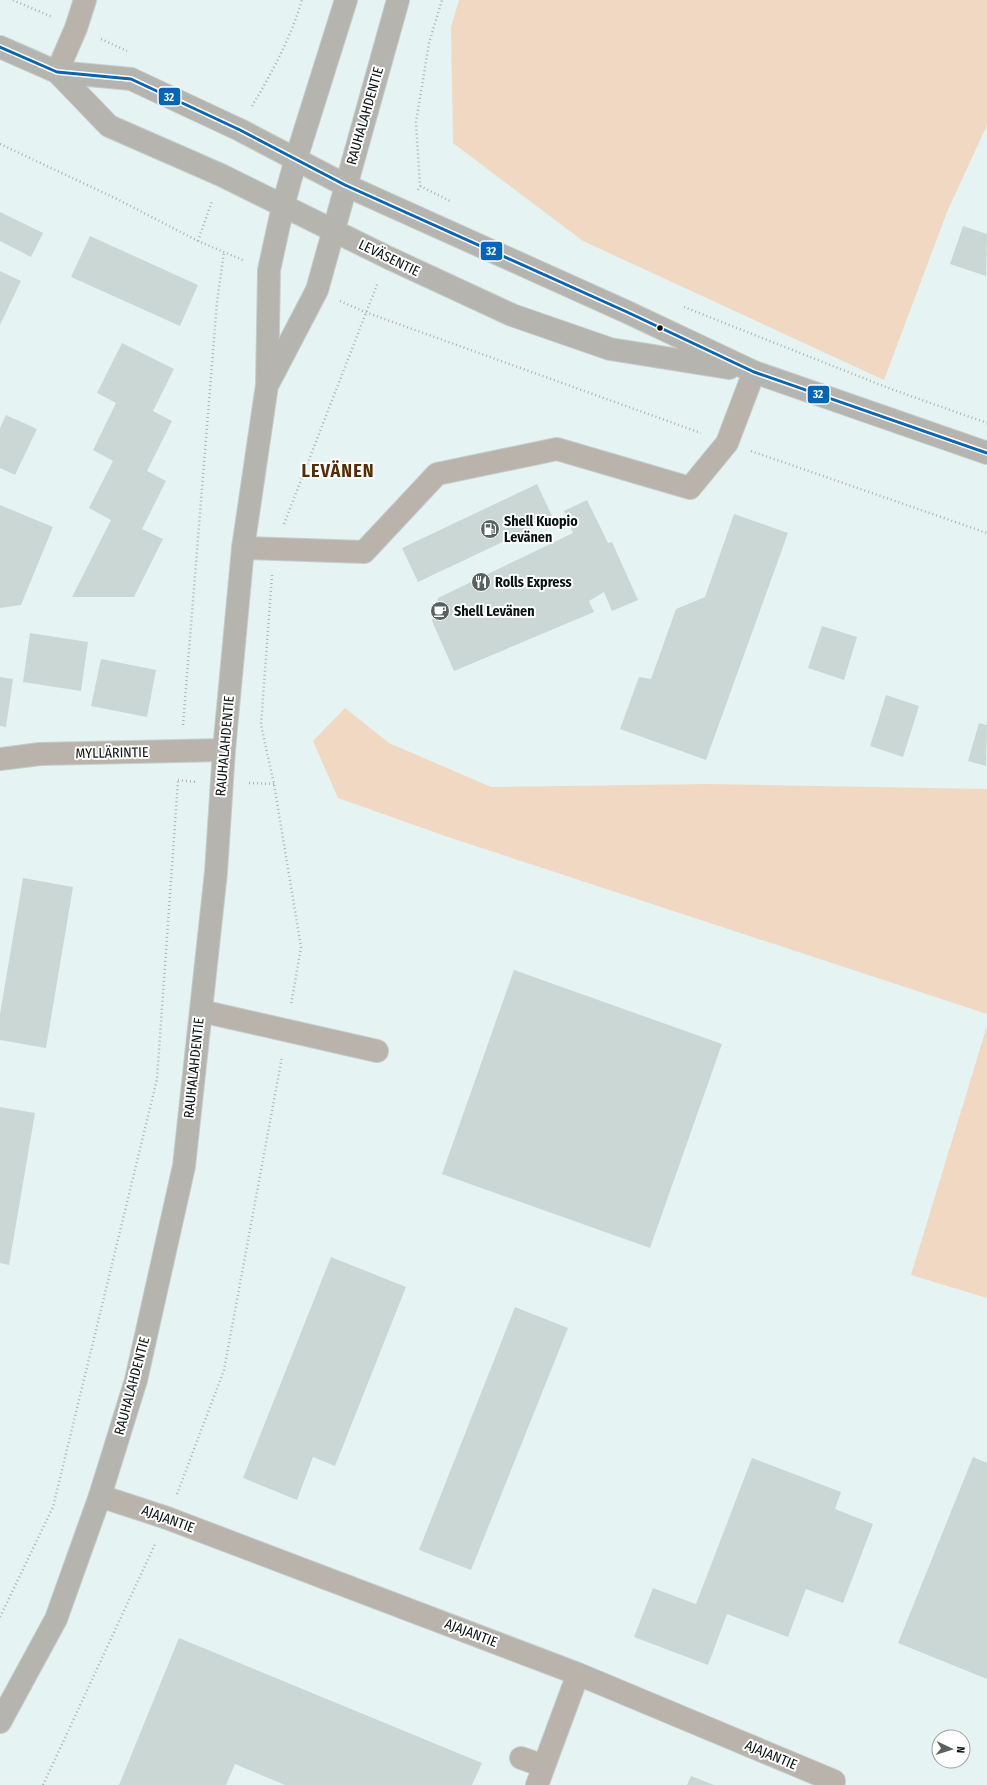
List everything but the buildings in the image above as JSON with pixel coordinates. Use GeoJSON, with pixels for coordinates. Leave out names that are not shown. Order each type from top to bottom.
{"type":"FeatureCollection","features":[{"type":"Feature","properties":{"kind":"main road","name":"RAUHALAHDENTIE"},"geometry":{"type":"LineString","coordinates":[[0,1722],[56,1619],[100,1496],[136,1380],[184,1166],[216,872],[224,750],[243,548],[267,385],[269,270],[283,206],[296,160],[346,0]]}},
{"type":"Feature","properties":{"kind":"main road","name":"RAUHALAHDENTIE"},"geometry":{"type":"LineString","coordinates":[[267,385],[317,290],[345,185],[398,0]]}},
{"type":"Feature","properties":{"kind":"main road","name":"LEVÄSENTIE"},"geometry":{"type":"LineString","coordinates":[[0,47],[57,72],[131,79],[240,130],[345,185],[627,312],[754,372],[987,453]]}},
{"type":"Feature","properties":{"kind":"main road","name":"LEVÄSENTIE"},"geometry":{"type":"LineString","coordinates":[[57,72],[109,126],[221,175],[512,315],[610,349],[754,372]]}},
{"type":"Feature","properties":{"kind":"street"},"geometry":{"type":"LineString","coordinates":[[57,72],[76,28],[85,0]]}},
{"type":"Feature","properties":{"kind":"street"},"geometry":{"type":"LineString","coordinates":[[243,548],[364,552],[437,474],[557,449],[690,488],[727,443],[754,372]]}},
{"type":"Feature","properties":{"kind":"street","name":"MYLLÄRINTIE"},"geometry":{"type":"LineString","coordinates":[[0,759],[40,754],[224,750]]}},
{"type":"Feature","properties":{"kind":"street"},"geometry":{"type":"LineString","coordinates":[[201,1011],[377,1051]]}},
{"type":"Feature","properties":{"kind":"street","name":"AJAJANTIE"},"geometry":{"type":"LineString","coordinates":[[100,1496],[167,1518],[578,1674],[836,1784]]}},
{"type":"Feature","properties":{"kind":"street"},"geometry":{"type":"LineString","coordinates":[[521,1758],[540,1775],[578,1674]]}},
{"type":"Feature","properties":{"kind":"path"},"geometry":{"type":"LineString","coordinates":[[252,106],[267,80],[296,19],[302,0]]}},
{"type":"Feature","properties":{"kind":"path"},"geometry":{"type":"LineString","coordinates":[[442,0],[429,43],[416,122],[420,186],[455,203]]}},
{"type":"Feature","properties":{"kind":"path"},"geometry":{"type":"LineString","coordinates":[[0,144],[117,199],[198,241],[224,252],[217,302],[180,751],[158,1079],[53,1507],[0,1617]]}},
{"type":"Feature","properties":{"kind":"path"},"geometry":{"type":"LineString","coordinates":[[682,307],[887,388],[987,423]]}},
{"type":"Feature","properties":{"kind":"path"},"geometry":{"type":"LineString","coordinates":[[365,312],[727,443],[987,533]]}},
{"type":"Feature","properties":{"kind":"path"},"geometry":{"type":"LineString","coordinates":[[43,1785],[167,1518],[224,1370],[301,947],[274,784],[178,781]]}},
{"type":"Feature","properties":{"kind":"shaded area"},"geometry":{"type":"Polygon","coordinates":[[[459,0],[987,0],[987,125],[947,212],[884,380],[583,241],[453,143],[451,27],[459,0]]]}},
{"type":"Feature","properties":{"kind":"shaded area"},"geometry":{"type":"Polygon","coordinates":[[[345,708],[389,743],[491,787],[708,784],[987,789],[987,1014],[448,837],[338,798],[313,741],[345,708]]]}},
{"type":"Feature","properties":{"kind":"shaded area"},"geometry":{"type":"Polygon","coordinates":[[[987,1026],[987,1298],[911,1275],[987,1026]]]}},
{"type":"Feature","properties":{"kind":"transit line","name":"32"},"geometry":{"type":"LineString","coordinates":[[0,47],[57,72],[131,79],[240,130],[345,185],[627,312],[754,372],[987,453]]}},
{"type":"Feature","properties":{"kind":"place","name":"Shell Kuopio Levänen"},"geometry":{"type":"Point","coordinates":[490,529]}},
{"type":"Feature","properties":{"kind":"place","name":"Rolls Express"},"geometry":{"type":"Point","coordinates":[481,582]}},
{"type":"Feature","properties":{"kind":"place","name":"Shell Levänen"},"geometry":{"type":"Point","coordinates":[440,611]}},
{"type":"Feature","properties":{"kind":"district","name":"LEVÄNEN"},"geometry":{"type":"Point","coordinates":[338,471]}}]}
